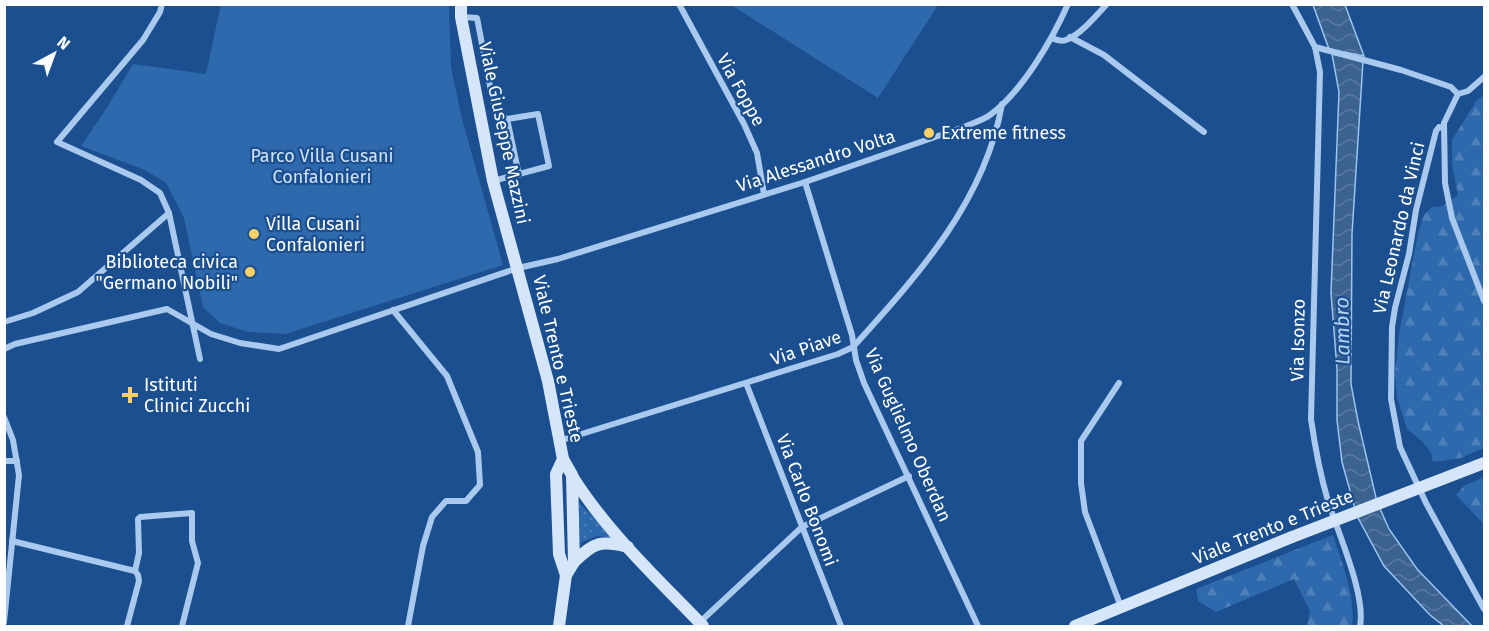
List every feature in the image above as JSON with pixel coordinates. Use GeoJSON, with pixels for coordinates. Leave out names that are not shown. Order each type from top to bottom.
{"type":"FeatureCollection","features":[{"type":"Feature","properties":{"kind":"main road","name":"Viale Giuseppe Mazzini"},"geometry":{"type":"LineString","coordinates":[[461,11],[493,181],[518,268]]}},
{"type":"Feature","properties":{"kind":"main road","name":"Viale Trento e Trieste"},"geometry":{"type":"LineString","coordinates":[[518,268],[548,381],[563,459],[585,496],[629,548],[701,625]]}},
{"type":"Feature","properties":{"kind":"main road","name":"Viale Trento e Trieste"},"geometry":{"type":"LineString","coordinates":[[563,459],[556,474],[559,554],[566,575]]}},
{"type":"Feature","properties":{"kind":"main road","name":"Viale Trento e Trieste"},"geometry":{"type":"LineString","coordinates":[[1075,627],[1292,537],[1485,463]]}},
{"type":"Feature","properties":{"kind":"main road","name":"Viale Trento e Trieste"},"geometry":{"type":"LineString","coordinates":[[572,475],[574,562]]}},
{"type":"Feature","properties":{"kind":"main road"},"geometry":{"type":"LineString","coordinates":[[559,627],[566,575],[574,562],[592,545],[602,542],[629,548]]}},
{"type":"Feature","properties":{"kind":"street"},"geometry":{"type":"LineString","coordinates":[[162,4],[160,12],[143,40],[57,142],[141,180],[160,193],[169,213],[200,359]]}},
{"type":"Feature","properties":{"kind":"street","name":"Via Foppe"},"geometry":{"type":"LineString","coordinates":[[678,4],[744,124],[757,153],[764,194]]}},
{"type":"Feature","properties":{"kind":"street","name":"Via Alessandro Volta"},"geometry":{"type":"LineString","coordinates":[[4,349],[15,344],[167,309],[211,334],[240,344],[279,349],[518,268],[558,259],[806,182],[964,127],[989,116],[1034,66],[1052,38],[1068,4]]}},
{"type":"Feature","properties":{"kind":"street"},"geometry":{"type":"LineString","coordinates":[[1052,38],[1062,41],[1070,37],[1087,25],[1107,4]]}},
{"type":"Feature","properties":{"kind":"street"},"geometry":{"type":"LineString","coordinates":[[1292,4],[1315,47],[1364,59],[1451,87],[1458,94]]}},
{"type":"Feature","properties":{"kind":"street"},"geometry":{"type":"LineString","coordinates":[[461,11],[477,18],[495,112],[507,120],[519,175]]}},
{"type":"Feature","properties":{"kind":"street"},"geometry":{"type":"LineString","coordinates":[[1070,37],[1104,55],[1204,132]]}},
{"type":"Feature","properties":{"kind":"street","name":"Via Isonzo"},"geometry":{"type":"LineString","coordinates":[[1315,47],[1320,72],[1311,419],[1317,465],[1349,560],[1362,616],[1359,627]]}},
{"type":"Feature","properties":{"kind":"street"},"geometry":{"type":"LineString","coordinates":[[1485,77],[1468,91],[1458,94],[1444,123],[1445,183],[1452,218],[1485,301]]}},
{"type":"Feature","properties":{"kind":"street","name":"Via Piave"},"geometry":{"type":"LineString","coordinates":[[559,441],[838,354],[853,347],[929,259],[966,206],[998,130],[1002,104]]}},
{"type":"Feature","properties":{"kind":"street"},"geometry":{"type":"LineString","coordinates":[[493,181],[549,166],[538,114],[507,120]]}},
{"type":"Feature","properties":{"kind":"street","name":"Via Leonardo da Vinci"},"geometry":{"type":"LineString","coordinates":[[1444,128],[1439,127],[1436,131],[1395,308],[1392,327],[1391,399],[1400,447],[1426,502],[1485,609]]}},
{"type":"Feature","properties":{"kind":"street","name":"Via Guglielmo Oberdan"},"geometry":{"type":"LineString","coordinates":[[806,182],[864,383],[978,627]]}},
{"type":"Feature","properties":{"kind":"street"},"geometry":{"type":"LineString","coordinates":[[4,322],[33,313],[78,291],[169,213]]}},
{"type":"Feature","properties":{"kind":"street"},"geometry":{"type":"LineString","coordinates":[[393,310],[447,376],[478,452],[480,485],[466,501],[446,501],[432,517],[418,567],[408,627]]}},
{"type":"Feature","properties":{"kind":"street","name":"Via Carlo Bonomi"},"geometry":{"type":"LineString","coordinates":[[746,383],[841,627]]}},
{"type":"Feature","properties":{"kind":"street"},"geometry":{"type":"LineString","coordinates":[[1119,383],[1081,441],[1081,483],[1085,512],[1121,608]]}},
{"type":"Feature","properties":{"kind":"street"},"geometry":{"type":"LineString","coordinates":[[4,417],[13,440],[19,489],[4,622]]}},
{"type":"Feature","properties":{"kind":"street"},"geometry":{"type":"LineString","coordinates":[[4,461],[17,461]]}},
{"type":"Feature","properties":{"kind":"street"},"geometry":{"type":"LineString","coordinates":[[701,625],[802,527],[909,476]]}},
{"type":"Feature","properties":{"kind":"street"},"geometry":{"type":"LineString","coordinates":[[135,571],[139,553],[138,519],[192,513],[192,541],[198,563],[182,627]]}},
{"type":"Feature","properties":{"kind":"street"},"geometry":{"type":"LineString","coordinates":[[12,541],[135,571],[139,581],[127,627]]}},
{"type":"Feature","properties":{"kind":"green space","name":"Parco Villa Cusani Confalonieri"},"geometry":{"type":"Polygon","coordinates":[[[221,4],[449,5],[451,67],[462,119],[503,265],[285,334],[248,332],[220,323],[203,307],[184,218],[166,183],[145,170],[81,146],[133,64],[206,74],[221,4]]]}},
{"type":"Feature","properties":{"kind":"green space"},"geometry":{"type":"Polygon","coordinates":[[[938,4],[878,98],[731,5],[938,4]]]}},
{"type":"Feature","properties":{"kind":"green space"},"geometry":{"type":"Polygon","coordinates":[[[1484,95],[1484,448],[1461,458],[1433,462],[1431,453],[1422,441],[1407,429],[1397,397],[1395,374],[1399,334],[1418,233],[1424,215],[1432,207],[1443,206],[1458,195],[1452,164],[1452,140],[1477,100],[1484,95]]]}},
{"type":"Feature","properties":{"kind":"green space"},"geometry":{"type":"Polygon","coordinates":[[[1484,477],[1484,524],[1456,495],[1464,486],[1484,477]]]}},
{"type":"Feature","properties":{"kind":"green space"},"geometry":{"type":"Polygon","coordinates":[[[579,503],[610,533],[611,538],[597,536],[580,543],[579,503]]]}},
{"type":"Feature","properties":{"kind":"green space"},"geometry":{"type":"Polygon","coordinates":[[[1333,535],[1350,592],[1352,626],[1307,626],[1310,611],[1294,579],[1216,612],[1198,601],[1196,589],[1333,535]]]}},
{"type":"Feature","properties":{"kind":"water"},"geometry":{"type":"Polygon","coordinates":[[[1313,5],[1345,5],[1364,56],[1329,49],[1313,5]]]}},
{"type":"Feature","properties":{"kind":"water","name":"Lambro"},"geometry":{"type":"Polygon","coordinates":[[[1332,54],[1363,61],[1352,234],[1351,384],[1377,502],[1389,529],[1417,569],[1472,626],[1444,626],[1430,615],[1384,566],[1357,516],[1342,462],[1337,420],[1337,369],[1331,293],[1339,92],[1332,54]]]}},
{"type":"Feature","properties":{"kind":"place","name":"Extreme fitness"},"geometry":{"type":"Point","coordinates":[929,133]}},
{"type":"Feature","properties":{"kind":"place","name":"Villa Cusani Confalonieri"},"geometry":{"type":"Point","coordinates":[254,234]}},
{"type":"Feature","properties":{"kind":"place","name":"Biblioteca civica \"Germano Nobili\""},"geometry":{"type":"Point","coordinates":[250,272]}},
{"type":"Feature","properties":{"kind":"place","name":"Istituti Clinici Zucchi"},"geometry":{"type":"Point","coordinates":[130,395]}}]}
